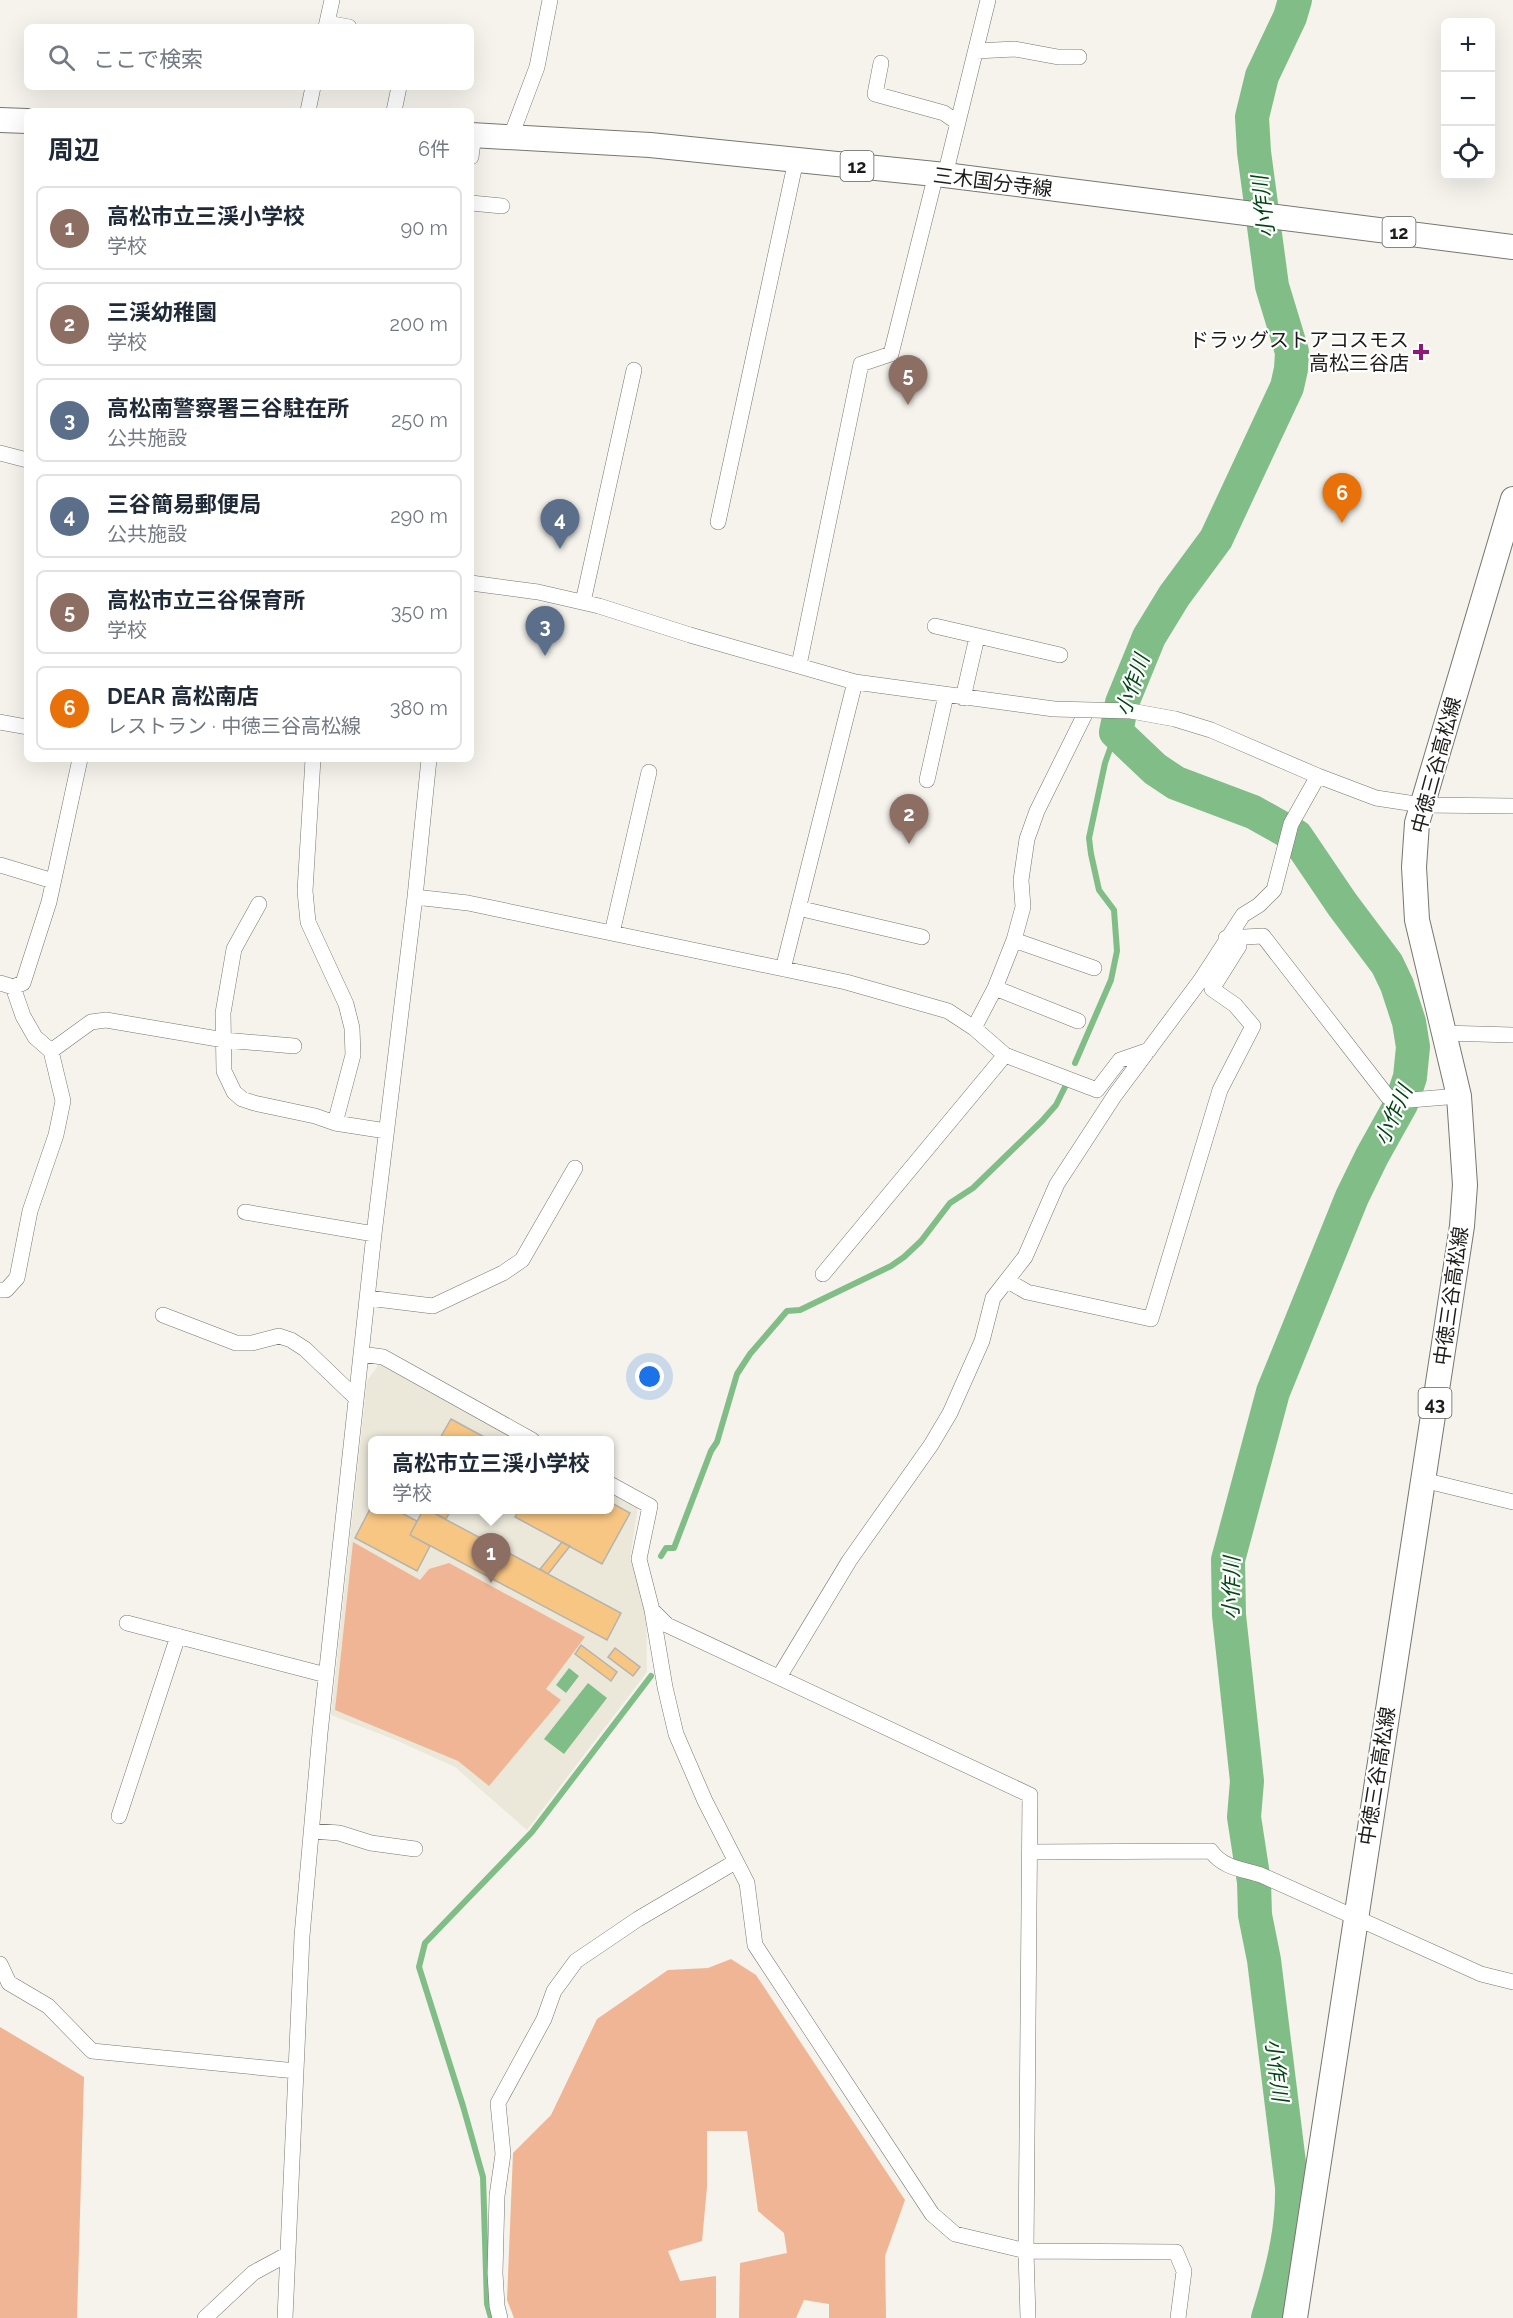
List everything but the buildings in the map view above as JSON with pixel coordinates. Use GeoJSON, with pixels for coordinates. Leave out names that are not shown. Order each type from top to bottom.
{"type":"FeatureCollection","features":[{"type":"Feature","properties":{"kind":"main road"},"geometry":{"type":"LineString","coordinates":[[0,120],[24,121]]}},
{"type":"Feature","properties":{"kind":"main road","name":"三木国分寺線"},"geometry":{"type":"LineString","coordinates":[[474,142],[511,136],[650,145],[940,175],[1513,247]]}},
{"type":"Feature","properties":{"kind":"main road","name":"中徳三谷高松線"},"geometry":{"type":"LineString","coordinates":[[1295,2318],[1462,1226],[1465,1185],[1459,1096],[1417,920],[1414,867],[1417,823],[1506,546],[1513,498]]}},
{"type":"Feature","properties":{"kind":"street"},"geometry":{"type":"LineString","coordinates":[[327,24],[332,0]]}},
{"type":"Feature","properties":{"kind":"street"},"geometry":{"type":"LineString","coordinates":[[511,136],[537,67],[550,0]]}},
{"type":"Feature","properties":{"kind":"street"},"geometry":{"type":"LineString","coordinates":[[799,665],[861,364],[891,354],[940,175],[958,123],[988,0]]}},
{"type":"Feature","properties":{"kind":"street"},"geometry":{"type":"LineString","coordinates":[[976,51],[1015,49],[1058,57],[1079,57]]}},
{"type":"Feature","properties":{"kind":"street"},"geometry":{"type":"LineString","coordinates":[[881,63],[875,94],[944,113],[958,123]]}},
{"type":"Feature","properties":{"kind":"street"},"geometry":{"type":"LineString","coordinates":[[309,108],[312,90]]}},
{"type":"Feature","properties":{"kind":"street"},"geometry":{"type":"LineString","coordinates":[[395,108],[398,90]]}},
{"type":"Feature","properties":{"kind":"street"},"geometry":{"type":"LineString","coordinates":[[718,522],[796,160]]}},
{"type":"Feature","properties":{"kind":"street"},"geometry":{"type":"LineString","coordinates":[[474,203],[502,206]]}},
{"type":"Feature","properties":{"kind":"street"},"geometry":{"type":"LineString","coordinates":[[583,602],[634,370]]}},
{"type":"Feature","properties":{"kind":"street"},"geometry":{"type":"LineString","coordinates":[[0,453],[24,459]]}},
{"type":"Feature","properties":{"kind":"street"},"geometry":{"type":"LineString","coordinates":[[474,583],[538,592],[583,602],[699,638],[855,682],[1054,709],[1131,711],[1175,719],[1211,730],[1376,798],[1422,805],[1513,806]]}},
{"type":"Feature","properties":{"kind":"street"},"geometry":{"type":"LineString","coordinates":[[935,626],[1060,655]]}},
{"type":"Feature","properties":{"kind":"street"},"geometry":{"type":"LineString","coordinates":[[963,698],[977,637]]}},
{"type":"Feature","properties":{"kind":"street"},"geometry":{"type":"LineString","coordinates":[[783,969],[855,682]]}},
{"type":"Feature","properties":{"kind":"street"},"geometry":{"type":"LineString","coordinates":[[927,780],[946,695]]}},
{"type":"Feature","properties":{"kind":"street"},"geometry":{"type":"LineString","coordinates":[[974,1028],[1014,940],[1023,908],[1021,880],[1027,839],[1037,811],[1087,710]]}},
{"type":"Feature","properties":{"kind":"street"},"geometry":{"type":"LineString","coordinates":[[0,722],[24,726]]}},
{"type":"Feature","properties":{"kind":"street"},"geometry":{"type":"LineString","coordinates":[[0,1290],[6,1290],[17,1278],[30,1211],[56,1135],[63,1101],[51,1051],[35,1037],[7,985],[23,983],[49,902],[79,762]]}},
{"type":"Feature","properties":{"kind":"street"},"geometry":{"type":"LineString","coordinates":[[313,762],[305,891],[308,922],[346,1004],[352,1028],[353,1055],[335,1124]]}},
{"type":"Feature","properties":{"kind":"street"},"geometry":{"type":"LineString","coordinates":[[285,2318],[302,1936],[356,1398],[429,762]]}},
{"type":"Feature","properties":{"kind":"street"},"geometry":{"type":"LineString","coordinates":[[612,933],[649,772]]}},
{"type":"Feature","properties":{"kind":"street"},"geometry":{"type":"LineString","coordinates":[[778,1677],[849,1561],[931,1445],[950,1413],[982,1341],[993,1298],[1025,1257],[1057,1184],[1115,1095],[1200,981],[1226,938],[1243,915],[1259,905],[1274,890],[1291,824],[1318,776]]}},
{"type":"Feature","properties":{"kind":"street"},"geometry":{"type":"LineString","coordinates":[[0,865],[53,881]]}},
{"type":"Feature","properties":{"kind":"street"},"geometry":{"type":"LineString","coordinates":[[415,897],[468,903],[846,982],[948,1011],[974,1028],[1005,1055],[1097,1090],[1119,1060],[1149,1050]]}},
{"type":"Feature","properties":{"kind":"street"},"geometry":{"type":"LineString","coordinates":[[259,904],[234,949],[223,1012],[224,1071],[234,1092],[242,1099],[315,1116],[335,1124],[386,1131]]}},
{"type":"Feature","properties":{"kind":"street"},"geometry":{"type":"LineString","coordinates":[[798,908],[922,937]]}},
{"type":"Feature","properties":{"kind":"street"},"geometry":{"type":"LineString","coordinates":[[1226,938],[1263,936],[1388,1097],[1410,1100],[1459,1096]]}},
{"type":"Feature","properties":{"kind":"street"},"geometry":{"type":"LineString","coordinates":[[1008,1281],[1027,1292],[1151,1319],[1220,1090],[1253,1026],[1235,1005],[1212,989],[1239,946],[1226,938]]}},
{"type":"Feature","properties":{"kind":"street"},"geometry":{"type":"LineString","coordinates":[[1014,940],[1094,968]]}},
{"type":"Feature","properties":{"kind":"street"},"geometry":{"type":"LineString","coordinates":[[994,988],[1078,1021]]}},
{"type":"Feature","properties":{"kind":"street"},"geometry":{"type":"LineString","coordinates":[[51,1051],[91,1022],[106,1020],[224,1040],[294,1046]]}},
{"type":"Feature","properties":{"kind":"street"},"geometry":{"type":"LineString","coordinates":[[1443,1033],[1513,1035]]}},
{"type":"Feature","properties":{"kind":"street"},"geometry":{"type":"LineString","coordinates":[[823,1274],[1005,1055]]}},
{"type":"Feature","properties":{"kind":"street"},"geometry":{"type":"LineString","coordinates":[[368,1298],[433,1306],[503,1273],[522,1260],[575,1168]]}},
{"type":"Feature","properties":{"kind":"street"},"geometry":{"type":"LineString","coordinates":[[245,1212],[374,1234]]}},
{"type":"Feature","properties":{"kind":"street"},"geometry":{"type":"LineString","coordinates":[[163,1315],[236,1343],[252,1343],[279,1336],[291,1340],[305,1348],[356,1398]]}},
{"type":"Feature","properties":{"kind":"street"},"geometry":{"type":"LineString","coordinates":[[361,1354],[383,1357],[525,1436]]}},
{"type":"Feature","properties":{"kind":"street"},"geometry":{"type":"LineString","coordinates":[[1423,1480],[1513,1502]]}},
{"type":"Feature","properties":{"kind":"street"},"geometry":{"type":"LineString","coordinates":[[614,1487],[650,1506],[639,1559],[652,1610],[665,1687],[676,1734],[747,1883],[755,1945],[932,2214],[956,2234],[1026,2251],[1176,2252],[1184,2271],[1178,2318]]}},
{"type":"Feature","properties":{"kind":"street"},"geometry":{"type":"LineString","coordinates":[[652,1610],[667,1625],[1030,1795],[1026,2251],[1028,2318]]}},
{"type":"Feature","properties":{"kind":"street"},"geometry":{"type":"LineString","coordinates":[[127,1623],[327,1675]]}},
{"type":"Feature","properties":{"kind":"street"},"geometry":{"type":"LineString","coordinates":[[118,1816],[178,1636]]}},
{"type":"Feature","properties":{"kind":"street"},"geometry":{"type":"LineString","coordinates":[[312,1831],[339,1833],[371,1843],[415,1849]]}},
{"type":"Feature","properties":{"kind":"street"},"geometry":{"type":"LineString","coordinates":[[1030,1852],[1211,1851],[1218,1861],[1227,1866],[1261,1875],[1481,1974],[1513,1982]]}},
{"type":"Feature","properties":{"kind":"street"},"geometry":{"type":"LineString","coordinates":[[500,2318],[495,2273],[497,2196],[503,2154],[498,2103],[544,2019],[554,1991],[576,1961],[638,1919],[735,1862]]}},
{"type":"Feature","properties":{"kind":"street"},"geometry":{"type":"LineString","coordinates":[[0,1964],[9,1983],[48,2006],[92,2051],[296,2071]]}},
{"type":"Feature","properties":{"kind":"street"},"geometry":{"type":"LineString","coordinates":[[205,2318],[253,2272],[288,2254]]}},
{"type":"Feature","properties":{"kind":"shaded area"},"geometry":{"type":"Polygon","coordinates":[[[381,1361],[510,1436],[368,1436],[368,1514],[614,1514],[614,1493],[638,1506],[630,1558],[646,1608],[647,1672],[527,1830],[455,1767],[398,1741],[331,1715],[367,1381],[381,1361]]]}},
{"type":"Feature","properties":{"kind":"shaded area"},"geometry":{"type":"Polygon","coordinates":[[[353,1542],[420,1580],[429,1569],[449,1563],[585,1637],[546,1689],[561,1700],[489,1786],[458,1761],[335,1710],[353,1542]]]}},
{"type":"Feature","properties":{"kind":"shaded area"},"geometry":{"type":"Polygon","coordinates":[[[569,1668],[579,1676],[566,1693],[556,1685],[569,1668]]]}},
{"type":"Feature","properties":{"kind":"shaded area"},"geometry":{"type":"Polygon","coordinates":[[[588,1683],[607,1698],[564,1754],[544,1739],[588,1683]]]}},
{"type":"Feature","properties":{"kind":"shaded area"},"geometry":{"type":"Polygon","coordinates":[[[731,1959],[756,1975],[905,2200],[885,2256],[886,2318],[829,2318],[829,2304],[804,2300],[796,2318],[739,2318],[740,2263],[787,2253],[784,2233],[758,2211],[747,2131],[707,2131],[707,2187],[702,2241],[668,2251],[680,2281],[716,2276],[716,2318],[514,2318],[507,2300],[513,2153],[551,2115],[597,2019],[668,1970],[708,1968],[731,1959]]]}},
{"type":"Feature","properties":{"kind":"shaded area"},"geometry":{"type":"Polygon","coordinates":[[[0,2027],[84,2077],[77,2318],[0,2318],[0,2027]]]}},
{"type":"Feature","properties":{"kind":"waterway","name":"小作川"},"geometry":{"type":"LineString","coordinates":[[1268,2318],[1282,2270],[1290,2221],[1292,2187],[1244,1817],[1247,1781],[1229,1615],[1228,1560],[1273,1392],[1352,1197],[1401,1104],[1410,1077],[1413,1047],[1409,1022],[1397,985],[1387,964],[1342,904],[1296,836],[1253,812],[1176,783],[1155,769],[1116,732],[1122,703],[1149,637],[1174,596],[1216,539],[1287,387],[1292,352],[1272,286],[1254,152],[1252,117],[1262,76],[1290,17],[1295,0]]}},
{"type":"Feature","properties":{"kind":"waterway"},"geometry":{"type":"LineString","coordinates":[[1075,1063],[1111,980],[1117,951],[1114,910],[1099,890],[1089,838],[1105,763],[1116,732]]}},
{"type":"Feature","properties":{"kind":"waterway"},"geometry":{"type":"LineString","coordinates":[[661,1556],[666,1548],[674,1548],[711,1451],[717,1442],[737,1374],[750,1354],[787,1311],[800,1310],[891,1266],[904,1257],[921,1241],[950,1203],[973,1188],[1042,1121],[1056,1105],[1065,1087]]}},
{"type":"Feature","properties":{"kind":"waterway"},"geometry":{"type":"LineString","coordinates":[[491,2318],[487,2304],[483,2177],[419,1967],[425,1943],[532,1832],[651,1676]]}},
{"type":"Feature","properties":{"kind":"place","name":"ドラッグストアコスモス 高松三谷店"},"geometry":{"type":"Point","coordinates":[1421,352]}},
{"type":"Feature","properties":{"kind":"place","name":"高松市立三谷保育所"},"geometry":{"type":"Point","coordinates":[908,405]}},
{"type":"Feature","properties":{"kind":"place","name":"DEAR 高松南店"},"geometry":{"type":"Point","coordinates":[1342,523]}},
{"type":"Feature","properties":{"kind":"place","name":"三谷簡易郵便局"},"geometry":{"type":"Point","coordinates":[560,549]}},
{"type":"Feature","properties":{"kind":"place","name":"高松南警察署三谷駐在所"},"geometry":{"type":"Point","coordinates":[545,656]}},
{"type":"Feature","properties":{"kind":"place","name":"三渓幼稚園"},"geometry":{"type":"Point","coordinates":[909,844]}},
{"type":"Feature","properties":{"kind":"place","name":"高松市立三渓小学校"},"geometry":{"type":"Point","coordinates":[491,1583]}}]}
